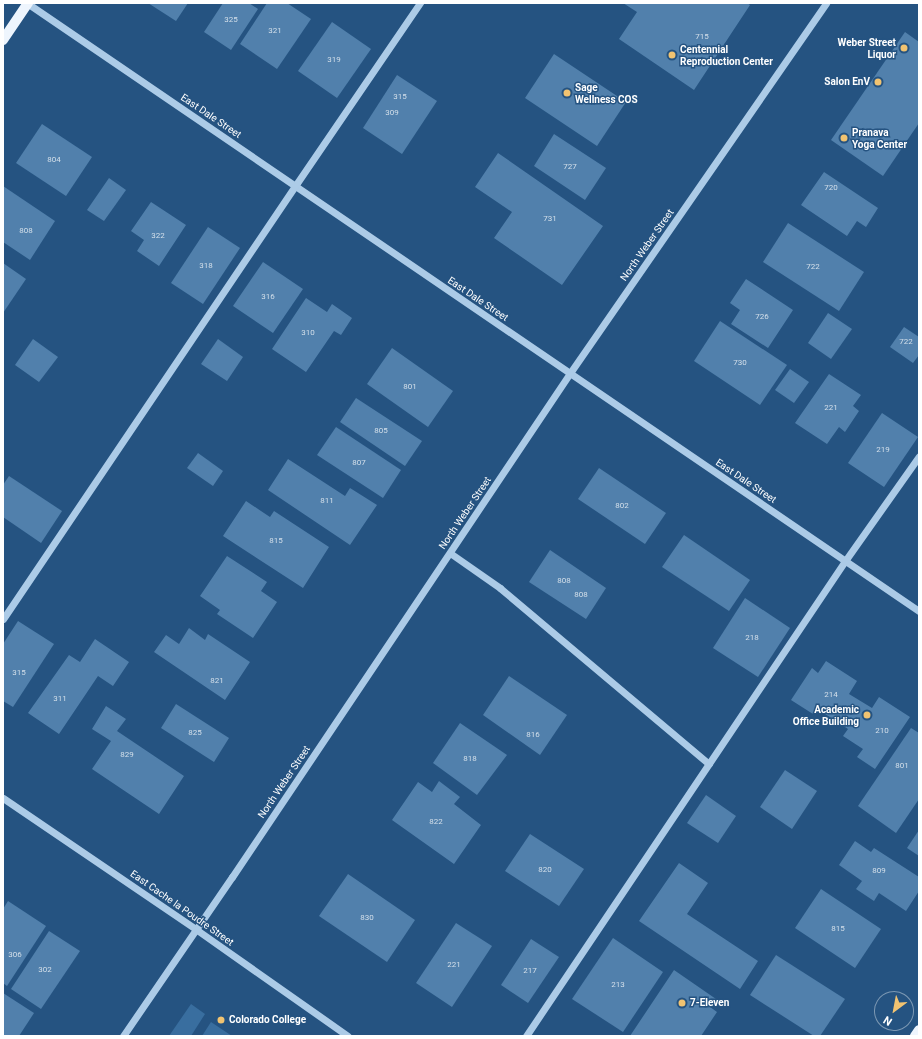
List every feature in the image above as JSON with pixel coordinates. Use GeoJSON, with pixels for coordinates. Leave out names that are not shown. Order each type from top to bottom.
{"type":"FeatureCollection","features":[{"type":"Feature","properties":{"kind":"main road"},"geometry":{"type":"LineString","coordinates":[[3,40],[27,3]]}},
{"type":"Feature","properties":{"kind":"main road"},"geometry":{"type":"LineString","coordinates":[[915,1036],[919,1030]]}},
{"type":"Feature","properties":{"kind":"street","name":"East Dale Street"},"geometry":{"type":"LineString","coordinates":[[27,3],[919,611]]}},
{"type":"Feature","properties":{"kind":"street"},"geometry":{"type":"LineString","coordinates":[[3,619],[420,3]]}},
{"type":"Feature","properties":{"kind":"street","name":"North Weber Street"},"geometry":{"type":"LineString","coordinates":[[123,1036],[197,930],[570,373],[826,3]]}},
{"type":"Feature","properties":{"kind":"street"},"geometry":{"type":"LineString","coordinates":[[526,1036],[846,561],[919,456]]}},
{"type":"Feature","properties":{"kind":"street"},"geometry":{"type":"LineString","coordinates":[[450,552],[500,588],[709,764]]}},
{"type":"Feature","properties":{"kind":"street","name":"East Cache la Poudre Street"},"geometry":{"type":"LineString","coordinates":[[3,798],[197,930],[348,1036]]}},
{"type":"Feature","properties":{"kind":"shaded area"},"geometry":{"type":"Polygon","coordinates":[[[191,1004],[205,1014],[191,1036],[169,1036],[191,1004]]]}},
{"type":"Feature","properties":{"kind":"shaded area"},"geometry":{"type":"Polygon","coordinates":[[[211,1022],[232,1036],[202,1036],[211,1022]]]}},
{"type":"Feature","properties":{"kind":"building"},"geometry":{"type":"Polygon","coordinates":[[[148,3],[188,3],[176,21],[148,3]]]}},
{"type":"Feature","properties":{"kind":"building"},"geometry":{"type":"Polygon","coordinates":[[[223,3],[249,3],[258,9],[231,50],[204,32],[223,3]]]}},
{"type":"Feature","properties":{"kind":"building"},"geometry":{"type":"Polygon","coordinates":[[[267,3],[287,3],[311,19],[277,69],[240,44],[267,3]]]}},
{"type":"Feature","properties":{"kind":"building"},"geometry":{"type":"Polygon","coordinates":[[[623,3],[747,3],[750,5],[694,90],[619,39],[637,12],[623,3]]]}},
{"type":"Feature","properties":{"kind":"building"},"geometry":{"type":"Polygon","coordinates":[[[332,22],[371,49],[337,98],[298,71],[332,22]]]}},
{"type":"Feature","properties":{"kind":"building"},"geometry":{"type":"Polygon","coordinates":[[[905,32],[919,42],[919,123],[883,176],[831,140],[905,32]]]}},
{"type":"Feature","properties":{"kind":"building"},"geometry":{"type":"Polygon","coordinates":[[[554,54],[626,102],[597,146],[525,98],[554,54]]]}},
{"type":"Feature","properties":{"kind":"building"},"geometry":{"type":"Polygon","coordinates":[[[397,75],[437,101],[402,154],[363,128],[397,75]]]}},
{"type":"Feature","properties":{"kind":"building"},"geometry":{"type":"Polygon","coordinates":[[[42,124],[92,157],[66,196],[16,163],[42,124]]]}},
{"type":"Feature","properties":{"kind":"building"},"geometry":{"type":"Polygon","coordinates":[[[554,134],[606,168],[585,200],[534,166],[554,134]]]}},
{"type":"Feature","properties":{"kind":"building"},"geometry":{"type":"Polygon","coordinates":[[[498,153],[603,226],[562,285],[494,238],[512,212],[475,187],[498,153]]]}},
{"type":"Feature","properties":{"kind":"building"},"geometry":{"type":"Polygon","coordinates":[[[824,172],[878,208],[866,227],[857,221],[847,236],[801,205],[824,172]]]}},
{"type":"Feature","properties":{"kind":"building"},"geometry":{"type":"Polygon","coordinates":[[[109,178],[126,190],[104,221],[87,210],[109,178]]]}},
{"type":"Feature","properties":{"kind":"building"},"geometry":{"type":"Polygon","coordinates":[[[3,186],[55,221],[30,260],[3,242],[3,186]]]}},
{"type":"Feature","properties":{"kind":"building"},"geometry":{"type":"Polygon","coordinates":[[[151,202],[186,225],[159,266],[137,251],[144,240],[131,231],[151,202]]]}},
{"type":"Feature","properties":{"kind":"building"},"geometry":{"type":"Polygon","coordinates":[[[788,223],[864,272],[839,311],[763,262],[788,223]]]}},
{"type":"Feature","properties":{"kind":"building"},"geometry":{"type":"Polygon","coordinates":[[[208,227],[240,248],[203,304],[171,283],[208,227]]]}},
{"type":"Feature","properties":{"kind":"building"},"geometry":{"type":"Polygon","coordinates":[[[263,262],[303,289],[273,333],[233,306],[263,262]]]}},
{"type":"Feature","properties":{"kind":"building"},"geometry":{"type":"Polygon","coordinates":[[[3,263],[26,279],[3,313],[3,263]]]}},
{"type":"Feature","properties":{"kind":"building"},"geometry":{"type":"Polygon","coordinates":[[[746,279],[793,310],[768,348],[731,324],[740,310],[730,303],[746,279]]]}},
{"type":"Feature","properties":{"kind":"building"},"geometry":{"type":"Polygon","coordinates":[[[306,298],[327,312],[332,304],[352,318],[341,335],[334,331],[306,372],[272,349],[306,298]]]}},
{"type":"Feature","properties":{"kind":"building"},"geometry":{"type":"Polygon","coordinates":[[[828,313],[852,329],[831,359],[808,343],[828,313]]]}},
{"type":"Feature","properties":{"kind":"building"},"geometry":{"type":"Polygon","coordinates":[[[720,321],[787,365],[760,405],[694,361],[720,321]]]}},
{"type":"Feature","properties":{"kind":"building"},"geometry":{"type":"Polygon","coordinates":[[[904,327],[919,337],[919,355],[913,363],[890,347],[904,327]]]}},
{"type":"Feature","properties":{"kind":"building"},"geometry":{"type":"Polygon","coordinates":[[[33,339],[58,357],[39,382],[15,365],[33,339]]]}},
{"type":"Feature","properties":{"kind":"building"},"geometry":{"type":"Polygon","coordinates":[[[218,339],[243,357],[227,381],[201,364],[218,339]]]}},
{"type":"Feature","properties":{"kind":"building"},"geometry":{"type":"Polygon","coordinates":[[[392,348],[453,391],[428,427],[367,384],[392,348]]]}},
{"type":"Feature","properties":{"kind":"building"},"geometry":{"type":"Polygon","coordinates":[[[790,369],[809,382],[794,403],[775,390],[790,369]]]}},
{"type":"Feature","properties":{"kind":"building"},"geometry":{"type":"Polygon","coordinates":[[[829,374],[861,395],[853,406],[859,411],[845,432],[839,427],[827,444],[795,423],[829,374]]]}},
{"type":"Feature","properties":{"kind":"building"},"geometry":{"type":"Polygon","coordinates":[[[356,398],[422,441],[405,466],[340,422],[356,398]]]}},
{"type":"Feature","properties":{"kind":"building"},"geometry":{"type":"Polygon","coordinates":[[[882,413],[918,437],[884,487],[848,463],[882,413]]]}},
{"type":"Feature","properties":{"kind":"building"},"geometry":{"type":"Polygon","coordinates":[[[336,427],[401,470],[383,498],[317,455],[336,427]]]}},
{"type":"Feature","properties":{"kind":"building"},"geometry":{"type":"Polygon","coordinates":[[[198,453],[223,471],[213,486],[187,468],[198,453]]]}},
{"type":"Feature","properties":{"kind":"building"},"geometry":{"type":"Polygon","coordinates":[[[288,459],[345,496],[350,488],[377,505],[350,545],[268,490],[288,459]]]}},
{"type":"Feature","properties":{"kind":"building"},"geometry":{"type":"Polygon","coordinates":[[[599,468],[666,513],[645,544],[578,499],[599,468]]]}},
{"type":"Feature","properties":{"kind":"building"},"geometry":{"type":"Polygon","coordinates":[[[9,476],[62,511],[41,543],[3,517],[3,485],[9,476]]]}},
{"type":"Feature","properties":{"kind":"building"},"geometry":{"type":"Polygon","coordinates":[[[246,501],[270,517],[274,511],[329,547],[303,588],[223,536],[246,501]]]}},
{"type":"Feature","properties":{"kind":"building"},"geometry":{"type":"Polygon","coordinates":[[[684,535],[750,580],[729,611],[662,567],[684,535]]]}},
{"type":"Feature","properties":{"kind":"building"},"geometry":{"type":"Polygon","coordinates":[[[550,550],[606,588],[586,619],[529,582],[550,550]]]}},
{"type":"Feature","properties":{"kind":"building"},"geometry":{"type":"Polygon","coordinates":[[[227,556],[267,582],[261,591],[277,602],[253,638],[217,614],[220,610],[200,596],[227,556]]]}},
{"type":"Feature","properties":{"kind":"building"},"geometry":{"type":"Polygon","coordinates":[[[745,598],[790,628],[758,677],[713,648],[745,598]]]}},
{"type":"Feature","properties":{"kind":"building"},"geometry":{"type":"Polygon","coordinates":[[[18,621],[54,644],[13,707],[3,701],[3,644],[18,621]]]}},
{"type":"Feature","properties":{"kind":"building"},"geometry":{"type":"Polygon","coordinates":[[[189,628],[205,640],[208,634],[250,662],[225,700],[154,652],[166,635],[179,644],[189,628]]]}},
{"type":"Feature","properties":{"kind":"building"},"geometry":{"type":"Polygon","coordinates":[[[95,639],[129,662],[113,686],[98,676],[59,734],[28,713],[69,655],[80,662],[95,639]]]}},
{"type":"Feature","properties":{"kind":"building","name":"Academic Office Building"},"geometry":{"type":"Polygon","coordinates":[[[826,661],[857,681],[849,694],[872,708],[879,697],[910,717],[875,769],[857,757],[863,749],[843,736],[848,729],[816,708],[813,714],[791,700],[812,668],[818,673],[826,661]]]}},
{"type":"Feature","properties":{"kind":"building"},"geometry":{"type":"Polygon","coordinates":[[[509,676],[567,715],[540,755],[483,715],[509,676]]]}},
{"type":"Feature","properties":{"kind":"building"},"geometry":{"type":"Polygon","coordinates":[[[176,704],[229,738],[214,762],[161,728],[176,704]]]}},
{"type":"Feature","properties":{"kind":"building"},"geometry":{"type":"Polygon","coordinates":[[[106,706],[126,719],[117,731],[184,776],[159,814],[92,769],[111,741],[92,729],[106,706]]]}},
{"type":"Feature","properties":{"kind":"building"},"geometry":{"type":"Polygon","coordinates":[[[460,723],[507,755],[477,795],[433,763],[460,723]]]}},
{"type":"Feature","properties":{"kind":"building"},"geometry":{"type":"Polygon","coordinates":[[[911,728],[919,733],[919,799],[896,833],[858,806],[911,728]]]}},
{"type":"Feature","properties":{"kind":"building"},"geometry":{"type":"Polygon","coordinates":[[[785,770],[817,791],[792,829],[760,807],[785,770]]]}},
{"type":"Feature","properties":{"kind":"building"},"geometry":{"type":"Polygon","coordinates":[[[439,781],[460,797],[454,804],[481,825],[454,864],[392,820],[418,782],[432,792],[439,781]]]}},
{"type":"Feature","properties":{"kind":"building"},"geometry":{"type":"Polygon","coordinates":[[[706,795],[736,816],[718,843],[687,823],[706,795]]]}},
{"type":"Feature","properties":{"kind":"building"},"geometry":{"type":"Polygon","coordinates":[[[919,830],[919,856],[907,848],[919,830]]]}},
{"type":"Feature","properties":{"kind":"building"},"geometry":{"type":"Polygon","coordinates":[[[530,834],[584,869],[559,906],[505,871],[530,834]]]}},
{"type":"Feature","properties":{"kind":"building"},"geometry":{"type":"Polygon","coordinates":[[[855,841],[871,852],[874,848],[919,877],[919,891],[906,911],[879,893],[874,901],[856,889],[862,881],[839,865],[855,841]]]}},
{"type":"Feature","properties":{"kind":"building"},"geometry":{"type":"Polygon","coordinates":[[[679,863],[708,883],[687,914],[758,961],[740,989],[639,921],[679,863]]]}},
{"type":"Feature","properties":{"kind":"building"},"geometry":{"type":"Polygon","coordinates":[[[348,874],[415,920],[387,962],[319,916],[348,874]]]}},
{"type":"Feature","properties":{"kind":"building"},"geometry":{"type":"Polygon","coordinates":[[[821,889],[881,929],[855,968],[795,928],[821,889]]]}},
{"type":"Feature","properties":{"kind":"building"},"geometry":{"type":"Polygon","coordinates":[[[8,901],[46,926],[7,986],[3,983],[3,909],[8,901]]]}},
{"type":"Feature","properties":{"kind":"building"},"geometry":{"type":"Polygon","coordinates":[[[456,923],[492,946],[452,1007],[416,983],[456,923]]]}},
{"type":"Feature","properties":{"kind":"building"},"geometry":{"type":"Polygon","coordinates":[[[49,931],[80,951],[41,1009],[11,989],[49,931]]]}},
{"type":"Feature","properties":{"kind":"building"},"geometry":{"type":"Polygon","coordinates":[[[613,938],[663,972],[623,1032],[572,999],[613,938]]]}},
{"type":"Feature","properties":{"kind":"building"},"geometry":{"type":"Polygon","coordinates":[[[531,939],[559,957],[528,1003],[501,985],[531,939]]]}},
{"type":"Feature","properties":{"kind":"building"},"geometry":{"type":"Polygon","coordinates":[[[776,955],[845,999],[820,1036],[814,1036],[750,995],[776,955]]]}},
{"type":"Feature","properties":{"kind":"building","name":"7-Eleven"},"geometry":{"type":"Polygon","coordinates":[[[674,970],[716,999],[710,1007],[717,1012],[701,1036],[630,1036],[674,970]]]}},
{"type":"Feature","properties":{"kind":"building"},"geometry":{"type":"Polygon","coordinates":[[[3,993],[34,1013],[19,1036],[3,1036],[3,993]]]}},
{"type":"Feature","properties":{"kind":"place","name":"Weber Street Liquor"},"geometry":{"type":"Point","coordinates":[904,48]}},
{"type":"Feature","properties":{"kind":"place","name":"Centennial Reproduction Center"},"geometry":{"type":"Point","coordinates":[672,55]}},
{"type":"Feature","properties":{"kind":"place","name":"Salon EnV"},"geometry":{"type":"Point","coordinates":[878,82]}},
{"type":"Feature","properties":{"kind":"place","name":"Sage Wellness COS"},"geometry":{"type":"Point","coordinates":[567,93]}},
{"type":"Feature","properties":{"kind":"place","name":"Pranava Yoga Center"},"geometry":{"type":"Point","coordinates":[844,138]}},
{"type":"Feature","properties":{"kind":"place","name":"Academic Office Building"},"geometry":{"type":"Point","coordinates":[867,715]}},
{"type":"Feature","properties":{"kind":"place","name":"7-Eleven"},"geometry":{"type":"Point","coordinates":[682,1003]}},
{"type":"Feature","properties":{"kind":"place","name":"Colorado College"},"geometry":{"type":"Point","coordinates":[221,1020]}}]}
